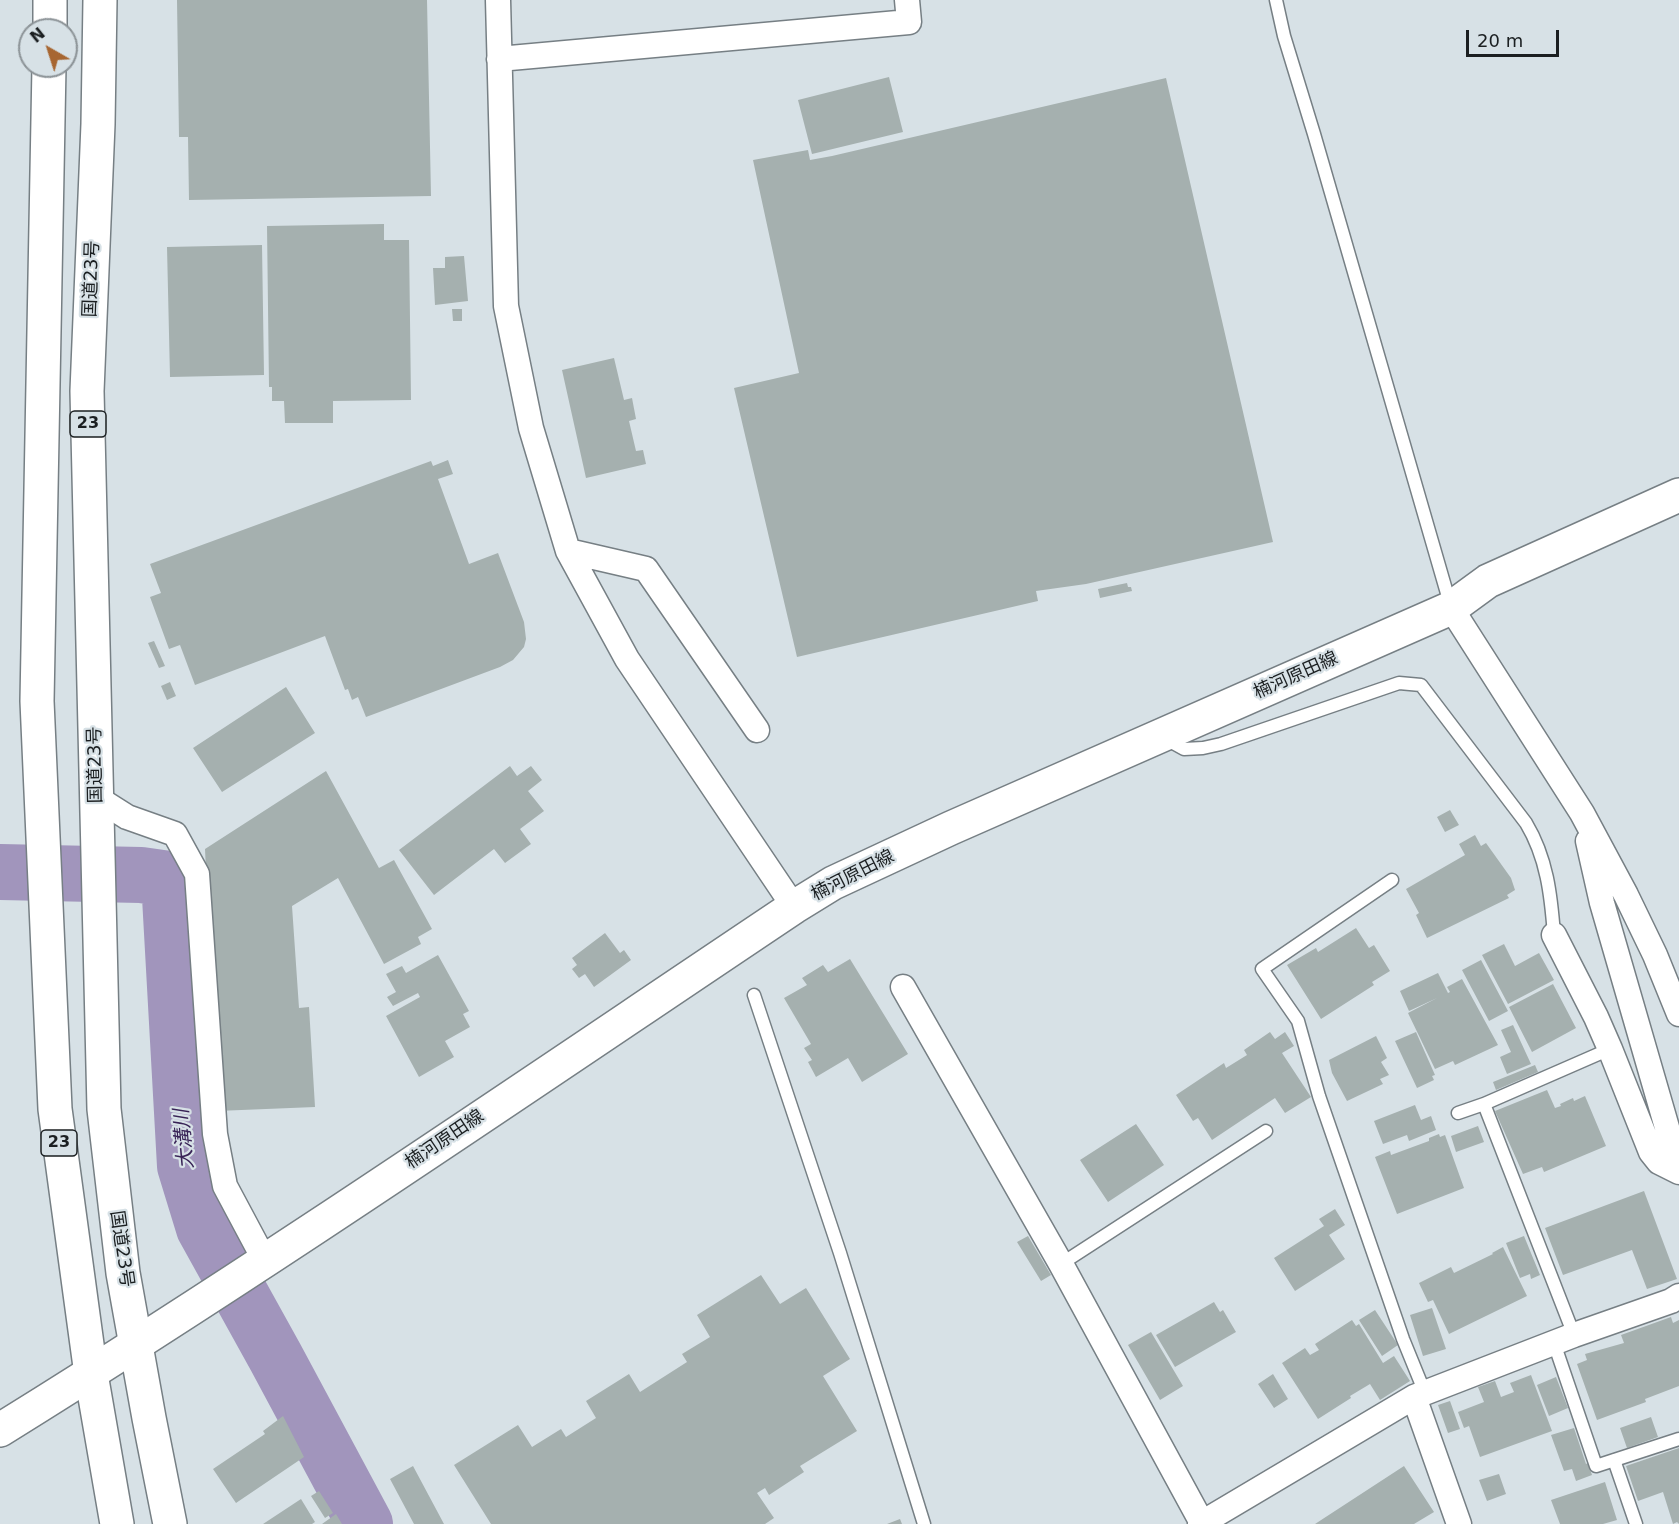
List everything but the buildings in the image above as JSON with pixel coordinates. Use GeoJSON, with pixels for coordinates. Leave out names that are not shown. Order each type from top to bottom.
{"type":"FeatureCollection","features":[{"type":"Feature","properties":{"kind":"main road"},"geometry":{"type":"LineString","coordinates":[[50,0],[50,18]]}},
{"type":"Feature","properties":{"kind":"main road","name":"国道23号"},"geometry":{"type":"LineString","coordinates":[[100,0],[98,124],[87,391],[104,1109],[123,1273],[170,1524]]}},
{"type":"Feature","properties":{"kind":"main road","name":"23"},"geometry":{"type":"LineString","coordinates":[[49,78],[37,701],[55,1109],[91,1374],[117,1524]]}},
{"type":"Feature","properties":{"kind":"main road","name":"楠河原田線"},"geometry":{"type":"LineString","coordinates":[[0,1431],[198,1305],[833,883],[951,828],[1451,608],[1488,581],[1679,495]]}},
{"type":"Feature","properties":{"kind":"street"},"geometry":{"type":"LineString","coordinates":[[498,0],[506,306],[531,428],[568,550],[627,659],[794,907]]}},
{"type":"Feature","properties":{"kind":"street"},"geometry":{"type":"LineString","coordinates":[[499,59],[909,22],[907,0]]}},
{"type":"Feature","properties":{"kind":"street"},"geometry":{"type":"LineString","coordinates":[[568,550],[646,569],[757,729]]}},
{"type":"Feature","properties":{"kind":"street"},"geometry":{"type":"LineString","coordinates":[[1451,608],[1582,813],[1631,905],[1655,955],[1679,1014]]}},
{"type":"Feature","properties":{"kind":"street"},"geometry":{"type":"LineString","coordinates":[[97,798],[127,817],[175,834],[197,874],[215,1134],[225,1186],[261,1263]]}},
{"type":"Feature","properties":{"kind":"street"},"geometry":{"type":"LineString","coordinates":[[1582,813],[1602,903],[1679,1170]]}},
{"type":"Feature","properties":{"kind":"street"},"geometry":{"type":"LineString","coordinates":[[1554,935],[1596,1017],[1651,1152],[1659,1162],[1679,1170]]}},
{"type":"Feature","properties":{"kind":"street"},"geometry":{"type":"LineString","coordinates":[[903,987],[1061,1263],[1201,1523],[1420,1395],[1564,1339],[1671,1301],[1679,1296]]}},
{"type":"Feature","properties":{"kind":"street"},"geometry":{"type":"LineString","coordinates":[[1420,1395],[1459,1524]]}},
{"type":"Feature","properties":{"kind":"lane"},"geometry":{"type":"LineString","coordinates":[[1276,0],[1284,36],[1451,608]]}},
{"type":"Feature","properties":{"kind":"lane"},"geometry":{"type":"LineString","coordinates":[[1160,736],[1184,749],[1203,748],[1221,744],[1399,683],[1421,685],[1533,834],[1547,872],[1554,935]]}},
{"type":"Feature","properties":{"kind":"lane"},"geometry":{"type":"LineString","coordinates":[[1392,880],[1262,969],[1298,1021],[1327,1118],[1420,1395]]}},
{"type":"Feature","properties":{"kind":"lane"},"geometry":{"type":"LineString","coordinates":[[754,995],[840,1253],[924,1524]]}},
{"type":"Feature","properties":{"kind":"lane"},"geometry":{"type":"LineString","coordinates":[[1458,1113],[1610,1049]]}},
{"type":"Feature","properties":{"kind":"lane"},"geometry":{"type":"LineString","coordinates":[[1484,1104],[1564,1339],[1596,1466],[1679,1439]]}},
{"type":"Feature","properties":{"kind":"lane"},"geometry":{"type":"LineString","coordinates":[[1061,1263],[1266,1131]]}},
{"type":"Feature","properties":{"kind":"lane"},"geometry":{"type":"LineString","coordinates":[[1614,1460],[1636,1524]]}},
{"type":"Feature","properties":{"kind":"waterway","name":"大溝川"},"geometry":{"type":"LineString","coordinates":[[0,872],[141,875],[169,879],[185,1166],[204,1228],[365,1524]]}}]}
